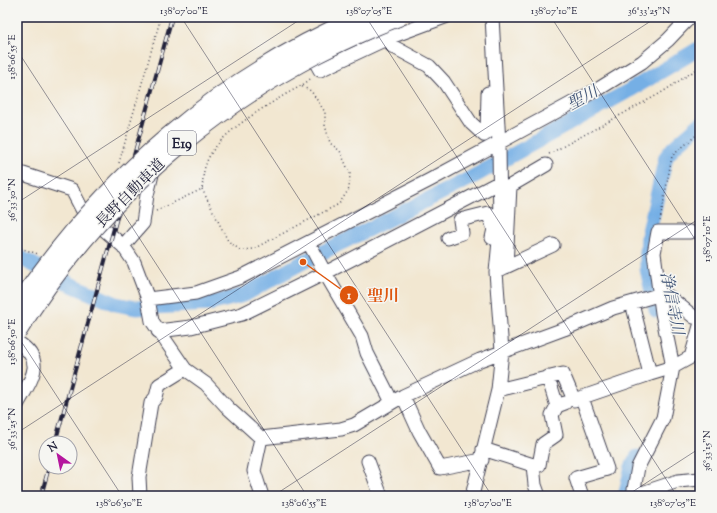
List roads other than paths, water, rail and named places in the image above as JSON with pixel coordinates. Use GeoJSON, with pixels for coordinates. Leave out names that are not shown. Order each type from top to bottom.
{"type":"FeatureCollection","features":[{"type":"Feature","properties":{"kind":"highway","name":"長野自動車道"},"geometry":{"type":"LineString","coordinates":[[17,307],[48,262],[83,220],[120,180],[164,140],[217,98],[259,70],[325,33],[361,17]]}},
{"type":"Feature","properties":{"kind":"highway","name":"長野自動車道"},"geometry":{"type":"LineString","coordinates":[[17,332],[55,278],[94,229],[129,191],[174,150],[225,110],[288,69],[344,40],[398,17]]}},
{"type":"Feature","properties":{"kind":"street"},"geometry":{"type":"LineString","coordinates":[[123,246],[143,223],[147,195],[163,134],[230,83],[304,39],[349,17]]}},
{"type":"Feature","properties":{"kind":"street"},"geometry":{"type":"LineString","coordinates":[[380,17],[392,46],[429,66],[444,82],[471,123],[484,135],[487,133],[488,70],[498,68]]}},
{"type":"Feature","properties":{"kind":"street"},"geometry":{"type":"LineString","coordinates":[[304,39],[320,70],[388,38],[445,17]]}},
{"type":"Feature","properties":{"kind":"street"},"geometry":{"type":"LineString","coordinates":[[492,17],[505,124]]}},
{"type":"Feature","properties":{"kind":"street"},"geometry":{"type":"LineString","coordinates":[[472,496],[498,390],[502,351],[498,68],[500,17]]}},
{"type":"Feature","properties":{"kind":"street"},"geometry":{"type":"LineString","coordinates":[[148,299],[196,293],[241,277],[309,243],[430,180],[600,88],[642,62],[668,40],[690,17]]}},
{"type":"Feature","properties":{"kind":"street"},"geometry":{"type":"LineString","coordinates":[[500,266],[510,186],[548,160]]}},
{"type":"Feature","properties":{"kind":"street"},"geometry":{"type":"LineString","coordinates":[[17,172],[72,190],[83,211],[123,246],[134,262],[148,299],[155,326],[185,369],[206,384],[228,408],[261,438],[341,429],[354,425],[398,399],[502,351],[564,330],[613,308],[655,296],[668,296],[675,300],[694,317],[700,318]]}},
{"type":"Feature","properties":{"kind":"street"},"geometry":{"type":"LineString","coordinates":[[155,326],[191,327],[242,314],[324,274],[500,179]]}},
{"type":"Feature","properties":{"kind":"street"},"geometry":{"type":"LineString","coordinates":[[17,298],[42,259],[83,211]]}},
{"type":"Feature","properties":{"kind":"street"},"geometry":{"type":"LineString","coordinates":[[448,238],[462,233],[460,220],[488,213],[494,229],[491,246],[500,266]]}},
{"type":"Feature","properties":{"kind":"street"},"geometry":{"type":"LineString","coordinates":[[690,232],[658,232],[654,253],[655,296],[662,313],[672,367],[664,418],[638,468],[633,496],[678,481],[700,479]]}},
{"type":"Feature","properties":{"kind":"street"},"geometry":{"type":"LineString","coordinates":[[309,243],[324,274],[362,336],[367,353],[419,431],[440,468],[483,454],[533,465],[539,464],[543,444],[556,435],[552,415],[557,406],[672,367],[692,357],[700,326]]}},
{"type":"Feature","properties":{"kind":"street"},"geometry":{"type":"LineString","coordinates":[[500,266],[553,245]]}},
{"type":"Feature","properties":{"kind":"street"},"geometry":{"type":"LineString","coordinates":[[632,303],[650,374]]}},
{"type":"Feature","properties":{"kind":"street"},"geometry":{"type":"LineString","coordinates":[[17,342],[30,352],[35,366],[34,374],[17,405]]}},
{"type":"Feature","properties":{"kind":"street"},"geometry":{"type":"LineString","coordinates":[[140,496],[139,477],[151,403],[156,397],[159,385],[185,369]]}},
{"type":"Feature","properties":{"kind":"street"},"geometry":{"type":"LineString","coordinates":[[498,390],[563,374],[578,399],[607,469],[576,478],[582,496]]}},
{"type":"Feature","properties":{"kind":"street"},"geometry":{"type":"LineString","coordinates":[[548,377],[557,406]]}},
{"type":"Feature","properties":{"kind":"street"},"geometry":{"type":"LineString","coordinates":[[261,438],[254,471],[262,496]]}},
{"type":"Feature","properties":{"kind":"street"},"geometry":{"type":"LineString","coordinates":[[368,461],[381,496]]}},
{"type":"Feature","properties":{"kind":"street"},"geometry":{"type":"LineString","coordinates":[[533,465],[535,485],[539,496]]}},
{"type":"Feature","properties":{"kind":"waterway","name":"聖川"},"geometry":{"type":"LineString","coordinates":[[17,256],[72,285],[116,304],[136,308],[209,304],[244,295],[303,262],[469,179],[630,90],[700,48]]}},
{"type":"Feature","properties":{"kind":"waterway","name":"浄信寺川"},"geometry":{"type":"LineString","coordinates":[[656,310],[647,269],[648,236],[666,157],[674,147],[700,124]]}},
{"type":"Feature","properties":{"kind":"waterway","name":"浄信寺川"},"geometry":{"type":"LineString","coordinates":[[625,496],[632,467],[637,457]]}},
{"type":"Feature","properties":{"kind":"railway"},"geometry":{"type":"LineString","coordinates":[[57,435],[172,17]]}},
{"type":"Feature","properties":{"kind":"railway"},"geometry":{"type":"LineString","coordinates":[[41,496],[47,475]]}},
{"type":"Feature","properties":{"kind":"place","name":"聖川"},"geometry":{"type":"Point","coordinates":[303,262]}}]}
